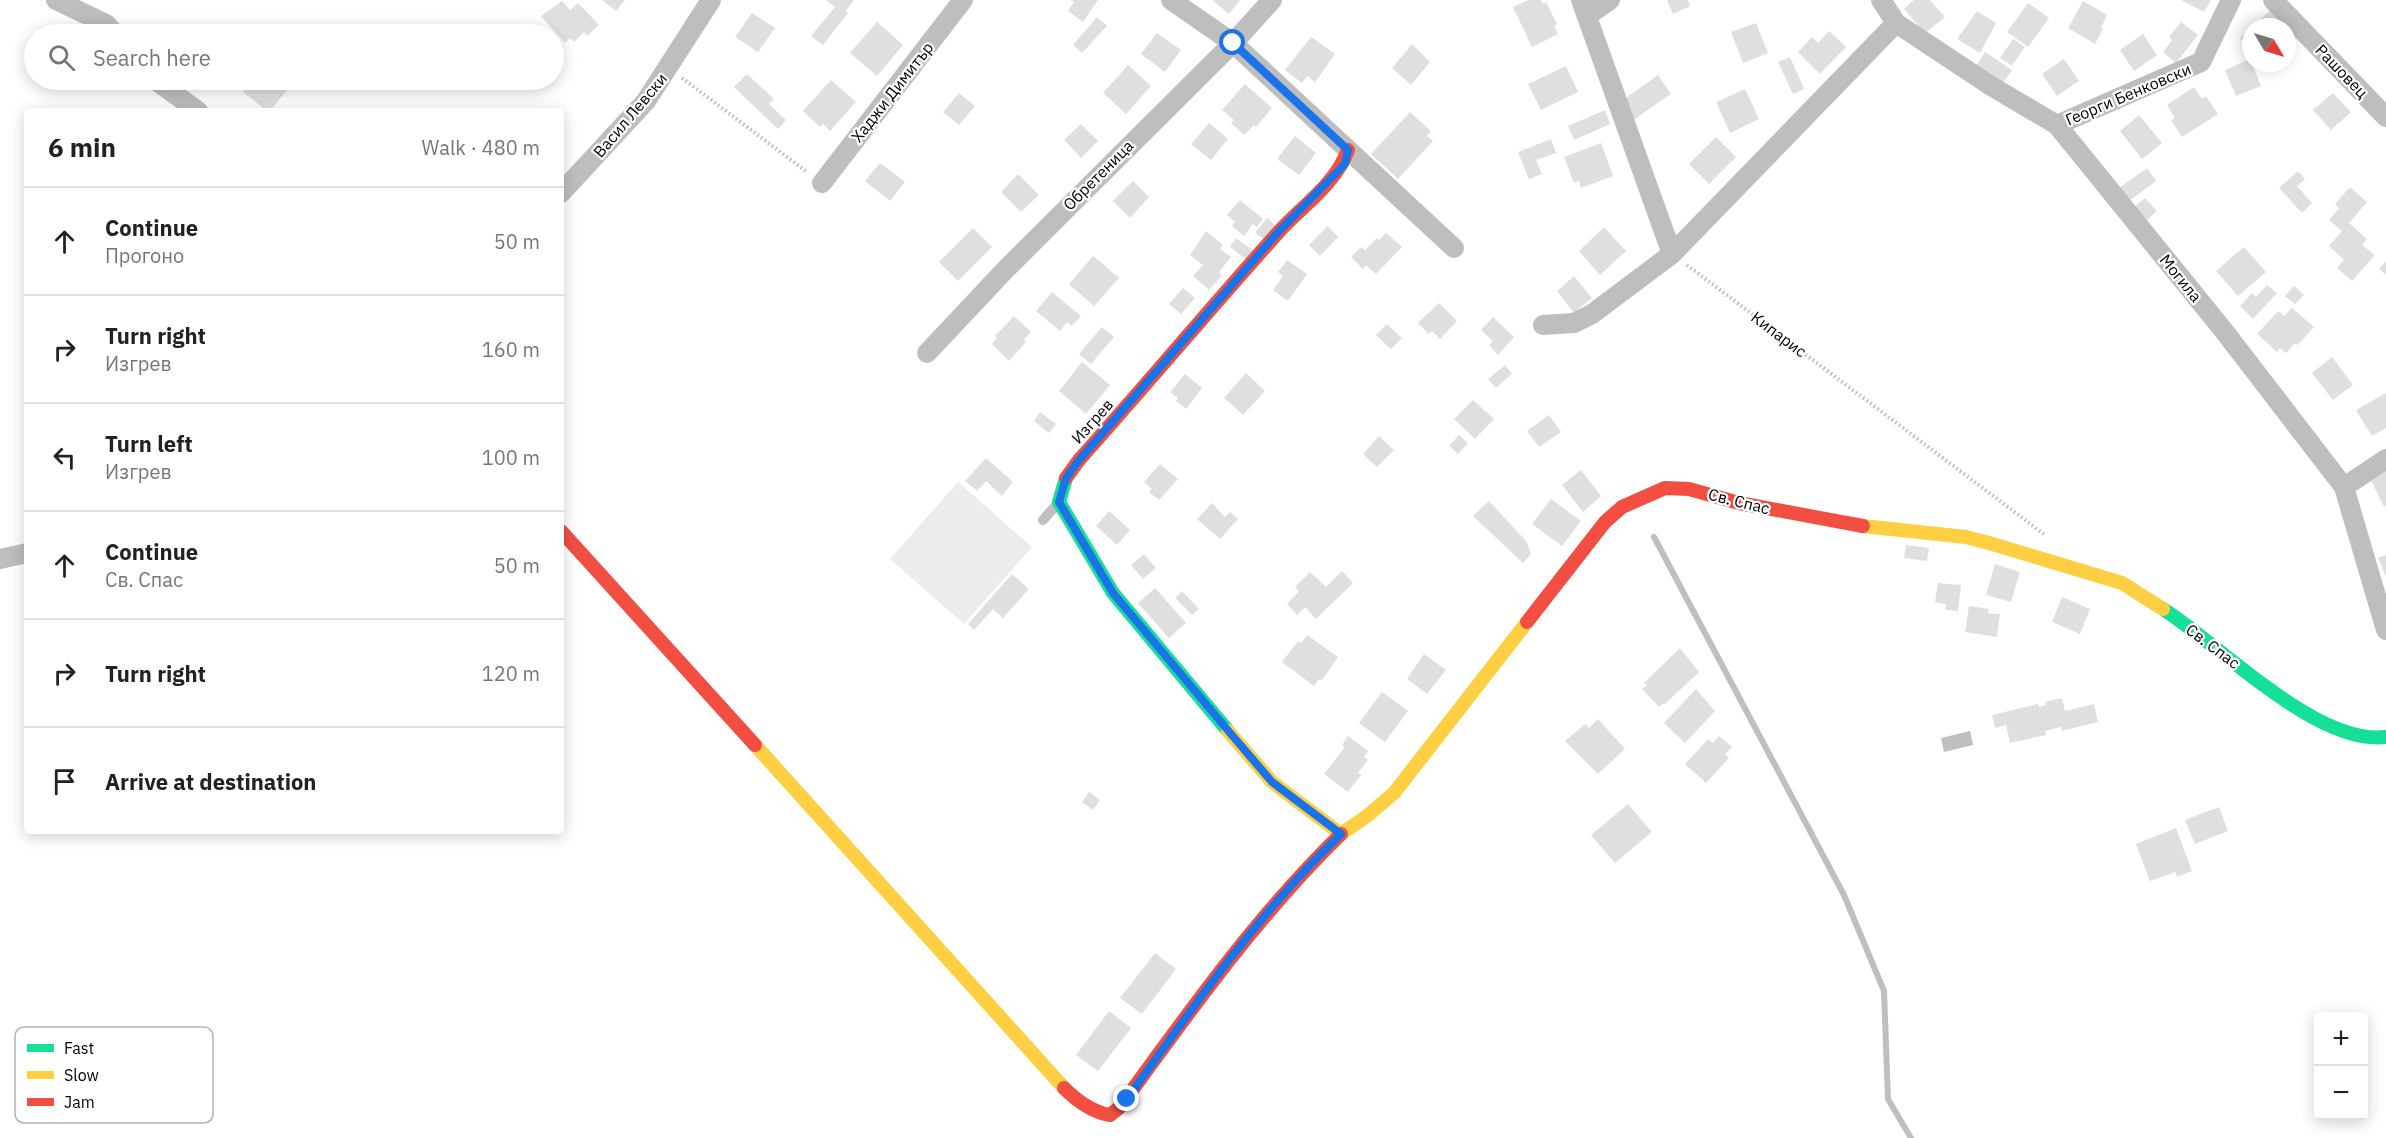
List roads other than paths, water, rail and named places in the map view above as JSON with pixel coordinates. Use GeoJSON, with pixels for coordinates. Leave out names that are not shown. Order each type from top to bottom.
{"type":"FeatureCollection","features":[{"type":"Feature","properties":{"kind":"street"},"geometry":{"type":"LineString","coordinates":[[56,0],[106,24]]}},
{"type":"Feature","properties":{"kind":"street","name":"Васил Левски"},"geometry":{"type":"LineString","coordinates":[[564,190],[646,101],[711,0]]}},
{"type":"Feature","properties":{"kind":"street","name":"Хаджи Димитър"},"geometry":{"type":"LineString","coordinates":[[822,183],[963,0]]}},
{"type":"Feature","properties":{"kind":"street"},"geometry":{"type":"LineString","coordinates":[[1171,0],[1233,43],[1454,248]]}},
{"type":"Feature","properties":{"kind":"street","name":"Обретеница"},"geometry":{"type":"LineString","coordinates":[[927,353],[1006,269],[1233,43],[1272,0]]}},
{"type":"Feature","properties":{"kind":"street"},"geometry":{"type":"LineString","coordinates":[[1610,0],[1584,8],[1672,254]]}},
{"type":"Feature","properties":{"kind":"street","name":"Могила"},"geometry":{"type":"LineString","coordinates":[[1881,0],[1896,23],[1991,86],[2057,125],[2224,331],[2344,487],[2386,630]]}},
{"type":"Feature","properties":{"kind":"street","name":"Георги Бенковски"},"geometry":{"type":"LineString","coordinates":[[2057,125],[2201,62],[2231,0]]}},
{"type":"Feature","properties":{"kind":"street","name":"Рашовец"},"geometry":{"type":"LineString","coordinates":[[2273,0],[2386,117]]}},
{"type":"Feature","properties":{"kind":"street"},"geometry":{"type":"LineString","coordinates":[[1543,325],[1574,323],[1592,314],[1672,254],[1896,23]]}},
{"type":"Feature","properties":{"kind":"street"},"geometry":{"type":"LineString","coordinates":[[169,90],[194,108]]}},
{"type":"Feature","properties":{"kind":"street","name":"Изгрев"},"geometry":{"type":"LineString","coordinates":[[1059,502],[1066,478],[1079,460],[1279,231],[1333,178],[1345,164],[1348,150]]}},
{"type":"Feature","properties":{"kind":"street"},"geometry":{"type":"LineString","coordinates":[[2344,487],[2386,459]]}},
{"type":"Feature","properties":{"kind":"street","name":"Св. Спас"},"geometry":{"type":"LineString","coordinates":[[564,534],[1073,1096],[1098,1113],[1110,1115],[1120,1107],[1210,983],[1306,868],[1341,834],[1394,793],[1605,522],[1622,507],[1665,488],[1689,489],[1739,503],[1849,524],[1966,537],[2122,583],[2174,616],[2278,695],[2332,728],[2371,739],[2386,737]]}},
{"type":"Feature","properties":{"kind":"street"},"geometry":{"type":"LineString","coordinates":[[1059,502],[1113,593],[1231,734],[1272,782],[1341,834]]}},
{"type":"Feature","properties":{"kind":"street"},"geometry":{"type":"LineString","coordinates":[[0,559],[24,554]]}},
{"type":"Feature","properties":{"kind":"lane"},"geometry":{"type":"LineString","coordinates":[[1043,520],[1059,502]]}},
{"type":"Feature","properties":{"kind":"waterway"},"geometry":{"type":"LineString","coordinates":[[1654,537],[1844,895],[1884,991],[1888,1099],[1911,1138]]}}]}
